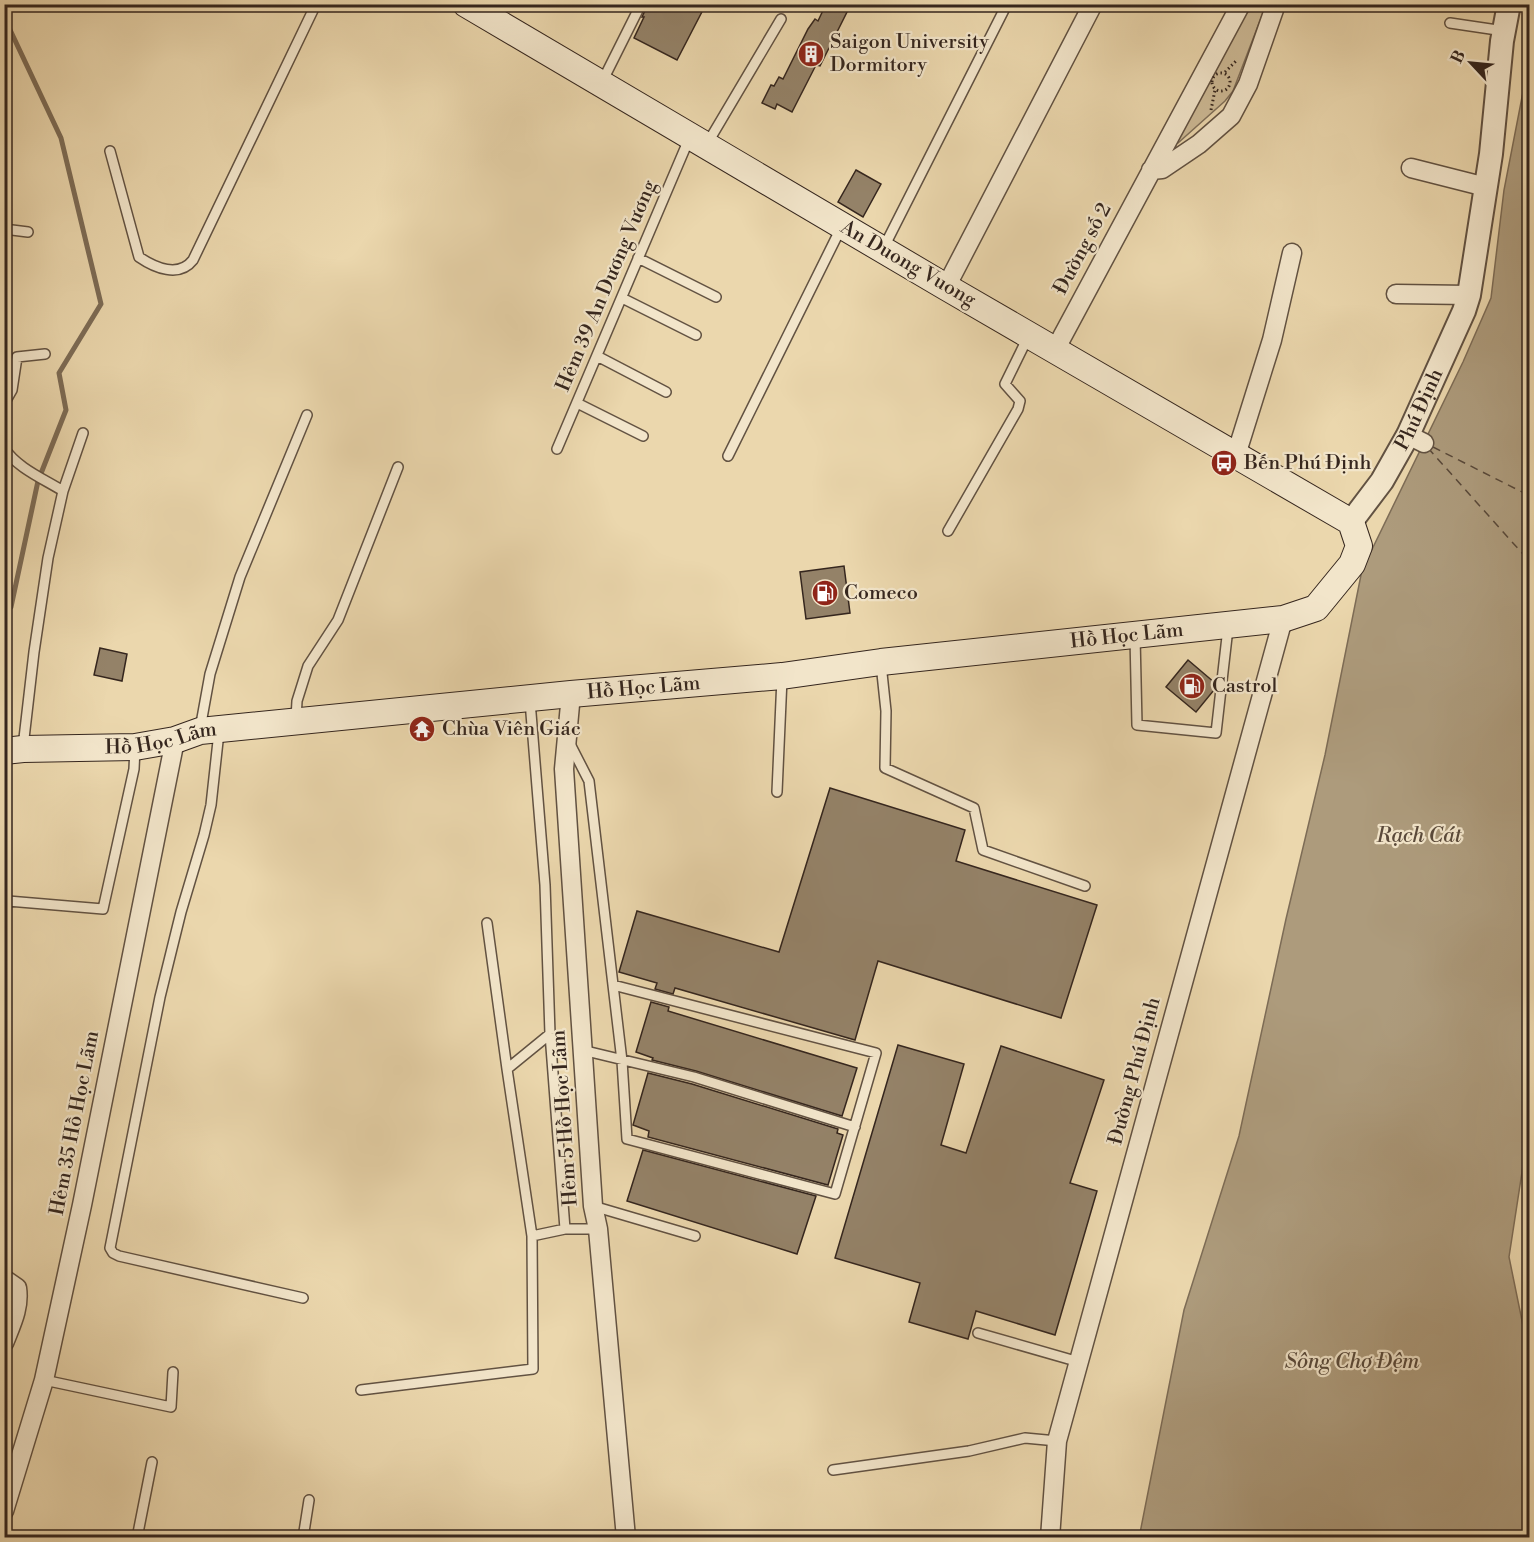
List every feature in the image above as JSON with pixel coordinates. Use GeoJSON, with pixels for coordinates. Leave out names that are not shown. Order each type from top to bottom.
{"type":"FeatureCollection","features":[{"type":"Feature","properties":{"kind":"main road","name":"An Duong Vuong"},"geometry":{"type":"LineString","coordinates":[[466,4],[882,250],[1351,522]]}},
{"type":"Feature","properties":{"kind":"main road"},"geometry":{"type":"LineString","coordinates":[[1283,619],[1316,608],[1352,564],[1359,546],[1351,522]]}},
{"type":"Feature","properties":{"kind":"main road","name":"Hồ Học Lãm"},"geometry":{"type":"LineString","coordinates":[[14,750],[135,747],[175,740],[210,730],[571,694],[782,676],[881,662],[1283,619]]}},
{"type":"Feature","properties":{"kind":"street"},"geometry":{"type":"LineString","coordinates":[[946,287],[1093,4]]}},
{"type":"Feature","properties":{"kind":"street","name":"Đường số 2"},"geometry":{"type":"LineString","coordinates":[[1055,350],[1241,4]]}},
{"type":"Feature","properties":{"kind":"street"},"geometry":{"type":"LineString","coordinates":[[1151,170],[1162,169],[1199,144],[1231,116],[1248,84],[1276,4]]}},
{"type":"Feature","properties":{"kind":"street","name":"Phú Định"},"geometry":{"type":"LineString","coordinates":[[1351,522],[1416,439],[1469,295],[1491,154],[1509,4]]}},
{"type":"Feature","properties":{"kind":"street"},"geometry":{"type":"LineString","coordinates":[[1411,168],[1486,187]]}},
{"type":"Feature","properties":{"kind":"street"},"geometry":{"type":"LineString","coordinates":[[1236,455],[1272,340],[1292,253]]}},
{"type":"Feature","properties":{"kind":"street"},"geometry":{"type":"LineString","coordinates":[[1396,294],[1469,295]]}},
{"type":"Feature","properties":{"kind":"street","name":"Đường Phú Định"},"geometry":{"type":"LineString","coordinates":[[1050,1538],[1057,1441],[1283,619]]}},
{"type":"Feature","properties":{"kind":"street","name":"Hẻm 5 Hồ Học Lãm"},"geometry":{"type":"LineString","coordinates":[[571,694],[564,769],[582,1050],[593,1206],[598,1229],[626,1538]]}},
{"type":"Feature","properties":{"kind":"street","name":"Hẻm 35 Hồ Học Lãm"},"geometry":{"type":"LineString","coordinates":[[4,1511],[44,1380],[175,740]]}},
{"type":"Feature","properties":{"kind":"street"},"geometry":{"type":"LineString","coordinates":[[4,1279],[18,1288],[19,1296],[17,1310],[4,1343]]}},
{"type":"Feature","properties":{"kind":"lane"},"geometry":{"type":"LineString","coordinates":[[110,151],[139,257],[170,270],[181,271],[188,267],[193,261],[316,4]]}},
{"type":"Feature","properties":{"kind":"lane"},"geometry":{"type":"LineString","coordinates":[[601,84],[641,4]]}},
{"type":"Feature","properties":{"kind":"lane"},"geometry":{"type":"LineString","coordinates":[[882,250],[1007,4]]}},
{"type":"Feature","properties":{"kind":"lane","name":"Hẻm 39 An Dương Vương"},"geometry":{"type":"LineString","coordinates":[[557,449],[639,258],[698,142],[781,19]]}},
{"type":"Feature","properties":{"kind":"lane"},"geometry":{"type":"LineString","coordinates":[[1450,22],[1504,31]]}},
{"type":"Feature","properties":{"kind":"lane"},"geometry":{"type":"LineString","coordinates":[[728,456],[843,226]]}},
{"type":"Feature","properties":{"kind":"lane"},"geometry":{"type":"LineString","coordinates":[[4,229],[28,232]]}},
{"type":"Feature","properties":{"kind":"lane"},"geometry":{"type":"LineString","coordinates":[[639,258],[716,297]]}},
{"type":"Feature","properties":{"kind":"lane"},"geometry":{"type":"LineString","coordinates":[[622,298],[696,335]]}},
{"type":"Feature","properties":{"kind":"lane"},"geometry":{"type":"LineString","coordinates":[[948,531],[1018,409],[1020,401],[1005,384],[1029,335]]}},
{"type":"Feature","properties":{"kind":"lane"},"geometry":{"type":"LineString","coordinates":[[4,404],[12,390],[17,357],[45,354]]}},
{"type":"Feature","properties":{"kind":"lane"},"geometry":{"type":"LineString","coordinates":[[597,356],[666,392]]}},
{"type":"Feature","properties":{"kind":"lane"},"geometry":{"type":"LineString","coordinates":[[577,403],[643,436]]}},
{"type":"Feature","properties":{"kind":"lane"},"geometry":{"type":"LineString","coordinates":[[303,1298],[119,1256],[110,1248],[160,997],[211,805],[210,674],[240,577],[307,415]]}},
{"type":"Feature","properties":{"kind":"lane"},"geometry":{"type":"LineString","coordinates":[[14,750],[34,652],[48,558],[63,491],[83,433]]}},
{"type":"Feature","properties":{"kind":"lane"},"geometry":{"type":"LineString","coordinates":[[4,448],[9,456],[28,470],[63,491]]}},
{"type":"Feature","properties":{"kind":"lane"},"geometry":{"type":"LineString","coordinates":[[296,721],[297,701],[308,666],[338,620],[398,467]]}},
{"type":"Feature","properties":{"kind":"lane"},"geometry":{"type":"LineString","coordinates":[[1135,635],[1137,725],[1216,733],[1229,624]]}},
{"type":"Feature","properties":{"kind":"lane"},"geometry":{"type":"LineString","coordinates":[[881,662],[886,711],[885,768],[974,808],[983,850],[1085,886]]}},
{"type":"Feature","properties":{"kind":"lane"},"geometry":{"type":"LineString","coordinates":[[777,792],[782,676]]}},
{"type":"Feature","properties":{"kind":"lane"},"geometry":{"type":"LineString","coordinates":[[530,698],[545,885],[550,1034],[565,1229]]}},
{"type":"Feature","properties":{"kind":"lane"},"geometry":{"type":"LineString","coordinates":[[567,737],[589,781],[613,985],[622,1061],[627,1138],[835,1194],[876,1053],[613,985]]}},
{"type":"Feature","properties":{"kind":"lane"},"geometry":{"type":"LineString","coordinates":[[4,914],[8,901],[103,909],[134,769],[135,747]]}},
{"type":"Feature","properties":{"kind":"lane"},"geometry":{"type":"LineString","coordinates":[[361,1390],[533,1369],[532,1236],[487,923]]}},
{"type":"Feature","properties":{"kind":"lane"},"geometry":{"type":"LineString","coordinates":[[507,1069],[550,1034]]}},
{"type":"Feature","properties":{"kind":"lane"},"geometry":{"type":"LineString","coordinates":[[582,1050],[694,1077],[855,1127]]}},
{"type":"Feature","properties":{"kind":"lane"},"geometry":{"type":"LineString","coordinates":[[593,1206],[695,1236]]}},
{"type":"Feature","properties":{"kind":"lane"},"geometry":{"type":"LineString","coordinates":[[532,1236],[565,1229],[598,1229]]}},
{"type":"Feature","properties":{"kind":"lane"},"geometry":{"type":"LineString","coordinates":[[978,1333],[1078,1362]]}},
{"type":"Feature","properties":{"kind":"lane"},"geometry":{"type":"LineString","coordinates":[[44,1380],[171,1407],[173,1372]]}},
{"type":"Feature","properties":{"kind":"lane"},"geometry":{"type":"LineString","coordinates":[[832,1470],[969,1451],[1025,1438],[1057,1441]]}},
{"type":"Feature","properties":{"kind":"lane"},"geometry":{"type":"LineString","coordinates":[[136,1538],[152,1462]]}},
{"type":"Feature","properties":{"kind":"lane"},"geometry":{"type":"LineString","coordinates":[[303,1538],[309,1500]]}},
{"type":"Feature","properties":{"kind":"path"},"geometry":{"type":"LineString","coordinates":[[1221,73],[1229,80],[1227,88],[1222,90],[1217,90],[1212,83],[1215,75],[1221,73]]}},
{"type":"Feature","properties":{"kind":"shaded area"},"geometry":{"type":"Polygon","coordinates":[[[1247,5],[1266,5],[1233,91],[1178,143],[1175,140],[1247,5]]]}},
{"type":"Feature","properties":{"kind":"water","name":"Sông Chợ Đệm"},"geometry":{"type":"Polygon","coordinates":[[[1529,61],[1530,1120],[1509,1257],[1529,1355],[1529,1537],[1139,1538],[1184,1310],[1239,1136],[1286,919],[1325,755],[1362,570],[1463,362],[1491,298],[1504,190],[1529,61]]]}},
{"type":"Feature","properties":{"kind":"building"},"geometry":{"type":"Polygon","coordinates":[[[648,4],[706,4],[677,60],[634,38],[648,4]]]}},
{"type":"Feature","properties":{"kind":"building","name":"Saigon University Dormitory"},"geometry":{"type":"Polygon","coordinates":[[[826,4],[841,4],[849,8],[820,66],[816,65],[792,112],[777,104],[775,109],[762,103],[771,85],[774,86],[779,77],[783,79],[808,29],[815,19],[818,21],[826,4]]]}},
{"type":"Feature","properties":{"kind":"building"},"geometry":{"type":"Polygon","coordinates":[[[856,170],[881,184],[863,217],[838,202],[856,170]]]}},
{"type":"Feature","properties":{"kind":"building","name":"Comeco"},"geometry":{"type":"Polygon","coordinates":[[[844,566],[850,613],[806,619],[800,572],[844,566]]]}},
{"type":"Feature","properties":{"kind":"building"},"geometry":{"type":"Polygon","coordinates":[[[100,648],[127,654],[122,681],[94,675],[100,648]]]}},
{"type":"Feature","properties":{"kind":"building","name":"Castrol"},"geometry":{"type":"Polygon","coordinates":[[[1188,660],[1215,683],[1214,690],[1196,712],[1166,687],[1188,660]]]}},
{"type":"Feature","properties":{"kind":"building"},"geometry":{"type":"Polygon","coordinates":[[[830,788],[965,830],[956,861],[1097,905],[1061,1018],[878,961],[855,1040],[675,988],[673,994],[655,989],[657,983],[619,972],[637,911],[779,952],[830,788]]]}},
{"type":"Feature","properties":{"kind":"building"},"geometry":{"type":"Polygon","coordinates":[[[651,1002],[669,1007],[668,1011],[857,1068],[842,1116],[696,1071],[652,1060],[653,1058],[636,1052],[651,1002]]]}},
{"type":"Feature","properties":{"kind":"building"},"geometry":{"type":"Polygon","coordinates":[[[898,1045],[964,1064],[941,1145],[966,1153],[1001,1046],[1104,1080],[1070,1183],[1097,1191],[1055,1335],[976,1311],[968,1339],[909,1322],[920,1283],[835,1258],[898,1045]]]}},
{"type":"Feature","properties":{"kind":"building"},"geometry":{"type":"Polygon","coordinates":[[[648,1073],[692,1084],[838,1129],[837,1133],[843,1135],[828,1185],[648,1137],[649,1131],[633,1125],[648,1073]]]}},
{"type":"Feature","properties":{"kind":"building"},"geometry":{"type":"Polygon","coordinates":[[[643,1150],[816,1196],[797,1254],[627,1201],[643,1150]]]}},
{"type":"Feature","properties":{"kind":"waterway"},"geometry":{"type":"LineString","coordinates":[[4,17],[61,138],[101,304],[59,373],[66,410],[38,481],[11,607],[4,614]]}},
{"type":"Feature","properties":{"kind":"ferry route"},"geometry":{"type":"LineString","coordinates":[[1433,447],[1530,496]]}},
{"type":"Feature","properties":{"kind":"ferry route"},"geometry":{"type":"LineString","coordinates":[[1428,448],[1530,562]]}},
{"type":"Feature","properties":{"kind":"place","name":"Saigon University Dormitory"},"geometry":{"type":"Point","coordinates":[811,54]}},
{"type":"Feature","properties":{"kind":"place","name":"Bến Phú Định"},"geometry":{"type":"Point","coordinates":[1224,463]}},
{"type":"Feature","properties":{"kind":"place","name":"Comeco"},"geometry":{"type":"Point","coordinates":[825,593]}},
{"type":"Feature","properties":{"kind":"place","name":"Castrol"},"geometry":{"type":"Point","coordinates":[1192,686]}},
{"type":"Feature","properties":{"kind":"place","name":"Chùa Viên Giác"},"geometry":{"type":"Point","coordinates":[422,729]}},
{"type":"Feature","properties":{"kind":"water label","name":"Rạch Cát"},"geometry":{"type":"Point","coordinates":[1419,836]}}]}
